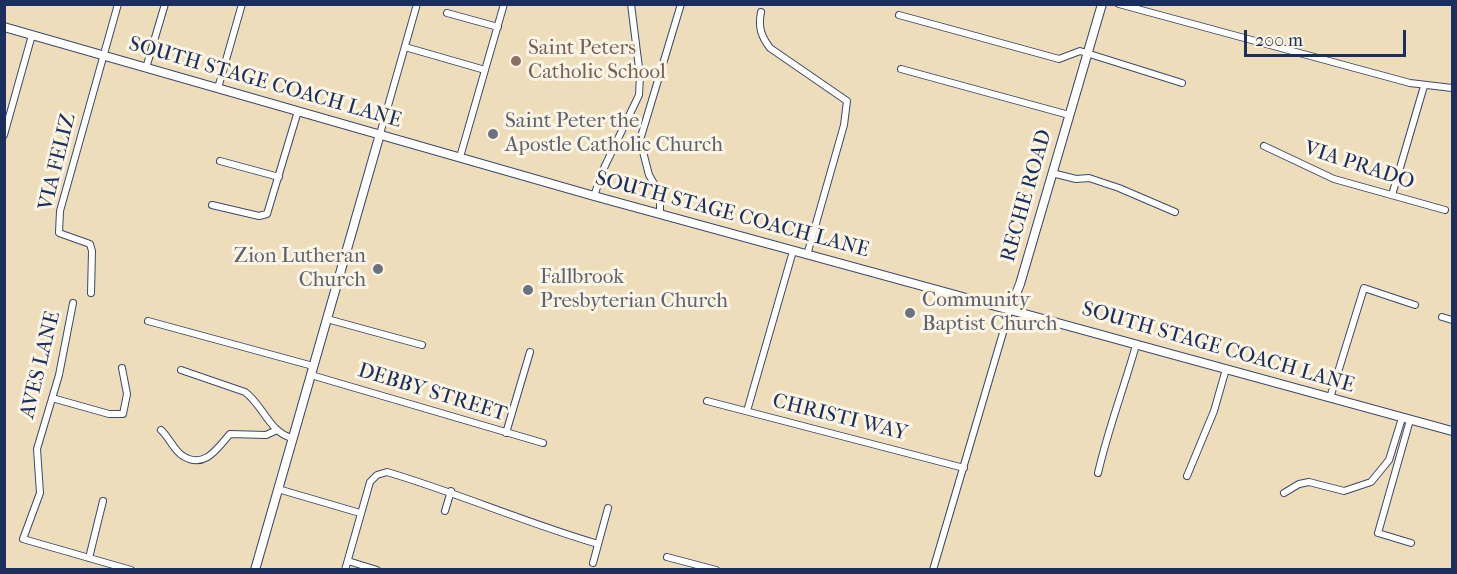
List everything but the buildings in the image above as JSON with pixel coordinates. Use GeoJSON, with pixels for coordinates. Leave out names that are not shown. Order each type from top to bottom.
{"type":"FeatureCollection","features":[{"type":"Feature","properties":{"kind":"main road","name":"RECHE ROAD"},"geometry":{"type":"LineString","coordinates":[[1010,309],[1020,284],[1102,4]]}},
{"type":"Feature","properties":{"kind":"main road","name":"SOUTH STAGE COACH LANE"},"geometry":{"type":"LineString","coordinates":[[4,27],[594,196],[1452,431]]}},
{"type":"Feature","properties":{"kind":"main road"},"geometry":{"type":"LineString","coordinates":[[255,570],[380,134]]}},
{"type":"Feature","properties":{"kind":"street"},"geometry":{"type":"LineString","coordinates":[[104,55],[118,4]]}},
{"type":"Feature","properties":{"kind":"street"},"geometry":{"type":"LineString","coordinates":[[146,68],[165,4]]}},
{"type":"Feature","properties":{"kind":"street"},"geometry":{"type":"LineString","coordinates":[[218,88],[242,4]]}},
{"type":"Feature","properties":{"kind":"street"},"geometry":{"type":"LineString","coordinates":[[380,134],[417,4]]}},
{"type":"Feature","properties":{"kind":"street"},"geometry":{"type":"LineString","coordinates":[[460,157],[504,4]]}},
{"type":"Feature","properties":{"kind":"street"},"geometry":{"type":"LineString","coordinates":[[594,196],[603,170],[639,95],[640,76],[630,4]]}},
{"type":"Feature","properties":{"kind":"street"},"geometry":{"type":"LineString","coordinates":[[660,214],[660,194],[649,176],[640,140],[681,4]]}},
{"type":"Feature","properties":{"kind":"street"},"geometry":{"type":"LineString","coordinates":[[1119,4],[1424,86],[1452,88]]}},
{"type":"Feature","properties":{"kind":"street"},"geometry":{"type":"LineString","coordinates":[[761,12],[759,22],[762,37],[770,48],[848,100],[844,125],[807,255]]}},
{"type":"Feature","properties":{"kind":"street"},"geometry":{"type":"LineString","coordinates":[[447,13],[498,27]]}},
{"type":"Feature","properties":{"kind":"street"},"geometry":{"type":"LineString","coordinates":[[899,15],[1059,59],[1077,51],[1182,83]]}},
{"type":"Feature","properties":{"kind":"street"},"geometry":{"type":"LineString","coordinates":[[4,135],[32,35]]}},
{"type":"Feature","properties":{"kind":"street"},"geometry":{"type":"LineString","coordinates":[[405,47],[485,70]]}},
{"type":"Feature","properties":{"kind":"street","name":"VIA FELIZ"},"geometry":{"type":"LineString","coordinates":[[91,294],[92,251],[90,244],[59,233],[60,211],[104,55]]}},
{"type":"Feature","properties":{"kind":"street"},"geometry":{"type":"LineString","coordinates":[[901,69],[1069,115]]}},
{"type":"Feature","properties":{"kind":"street"},"geometry":{"type":"LineString","coordinates":[[1392,195],[1424,86]]}},
{"type":"Feature","properties":{"kind":"street"},"geometry":{"type":"LineString","coordinates":[[212,205],[264,216],[269,211],[298,111]]}},
{"type":"Feature","properties":{"kind":"street","name":"VIA PRADO"},"geometry":{"type":"LineString","coordinates":[[1264,146],[1335,179],[1450,212]]}},
{"type":"Feature","properties":{"kind":"street"},"geometry":{"type":"LineString","coordinates":[[220,161],[279,177]]}},
{"type":"Feature","properties":{"kind":"street"},"geometry":{"type":"LineString","coordinates":[[1052,174],[1076,179],[1089,178],[1175,212]]}},
{"type":"Feature","properties":{"kind":"street"},"geometry":{"type":"LineString","coordinates":[[747,411],[793,251]]}},
{"type":"Feature","properties":{"kind":"street"},"geometry":{"type":"LineString","coordinates":[[1330,398],[1364,288],[1414,305]]}},
{"type":"Feature","properties":{"kind":"street","name":"AVES LANE"},"geometry":{"type":"LineString","coordinates":[[73,303],[52,398],[37,449],[40,493],[23,539],[89,558]]}},
{"type":"Feature","properties":{"kind":"street","name":"RECHE ROAD"},"geometry":{"type":"LineString","coordinates":[[933,570],[1010,309]]}},
{"type":"Feature","properties":{"kind":"street"},"geometry":{"type":"LineString","coordinates":[[1442,316],[1452,320]]}},
{"type":"Feature","properties":{"kind":"street"},"geometry":{"type":"LineString","coordinates":[[327,319],[422,345]]}},
{"type":"Feature","properties":{"kind":"street","name":"DEBBY STREET"},"geometry":{"type":"LineString","coordinates":[[148,321],[543,443]]}},
{"type":"Feature","properties":{"kind":"street"},"geometry":{"type":"LineString","coordinates":[[1098,473],[1109,427],[1121,397],[1136,345]]}},
{"type":"Feature","properties":{"kind":"street"},"geometry":{"type":"LineString","coordinates":[[506,433],[530,352]]}},
{"type":"Feature","properties":{"kind":"street"},"geometry":{"type":"LineString","coordinates":[[52,398],[109,414],[123,414],[127,394],[122,368]]}},
{"type":"Feature","properties":{"kind":"street"},"geometry":{"type":"LineString","coordinates":[[1187,476],[1214,411],[1226,369]]}},
{"type":"Feature","properties":{"kind":"street"},"geometry":{"type":"LineString","coordinates":[[181,370],[245,392],[253,398],[277,430],[292,438]]}},
{"type":"Feature","properties":{"kind":"street","name":"CHRISTI WAY"},"geometry":{"type":"LineString","coordinates":[[707,401],[964,468]]}},
{"type":"Feature","properties":{"kind":"street"},"geometry":{"type":"LineString","coordinates":[[1284,493],[1292,487],[1309,482],[1344,492],[1371,482],[1389,460],[1406,419]]}},
{"type":"Feature","properties":{"kind":"street"},"geometry":{"type":"LineString","coordinates":[[1406,419],[1378,533],[1411,543]]}},
{"type":"Feature","properties":{"kind":"street"},"geometry":{"type":"LineString","coordinates":[[161,430],[181,455],[194,459],[213,455],[230,434],[260,436],[277,430]]}},
{"type":"Feature","properties":{"kind":"street"},"geometry":{"type":"LineString","coordinates":[[345,570],[370,482],[377,475],[387,472],[451,491],[541,526],[598,544]]}},
{"type":"Feature","properties":{"kind":"street"},"geometry":{"type":"LineString","coordinates":[[278,489],[360,513]]}},
{"type":"Feature","properties":{"kind":"street"},"geometry":{"type":"LineString","coordinates":[[445,511],[451,491]]}},
{"type":"Feature","properties":{"kind":"street"},"geometry":{"type":"LineString","coordinates":[[103,501],[89,558],[131,570]]}},
{"type":"Feature","properties":{"kind":"street"},"geometry":{"type":"LineString","coordinates":[[593,563],[608,508]]}},
{"type":"Feature","properties":{"kind":"street"},"geometry":{"type":"LineString","coordinates":[[667,557],[716,570]]}},
{"type":"Feature","properties":{"kind":"street"},"geometry":{"type":"LineString","coordinates":[[348,561],[377,570]]}},
{"type":"Feature","properties":{"kind":"place","name":"Saint Peters Catholic School"},"geometry":{"type":"Point","coordinates":[516,61]}},
{"type":"Feature","properties":{"kind":"place","name":"Saint Peter the Apostle Catholic Church"},"geometry":{"type":"Point","coordinates":[493,134]}},
{"type":"Feature","properties":{"kind":"place","name":"Zion Lutheran Church"},"geometry":{"type":"Point","coordinates":[378,269]}},
{"type":"Feature","properties":{"kind":"place","name":"Fallbrook Presbyterian Church"},"geometry":{"type":"Point","coordinates":[528,290]}},
{"type":"Feature","properties":{"kind":"place","name":"Community Baptist Church"},"geometry":{"type":"Point","coordinates":[910,313]}}]}
